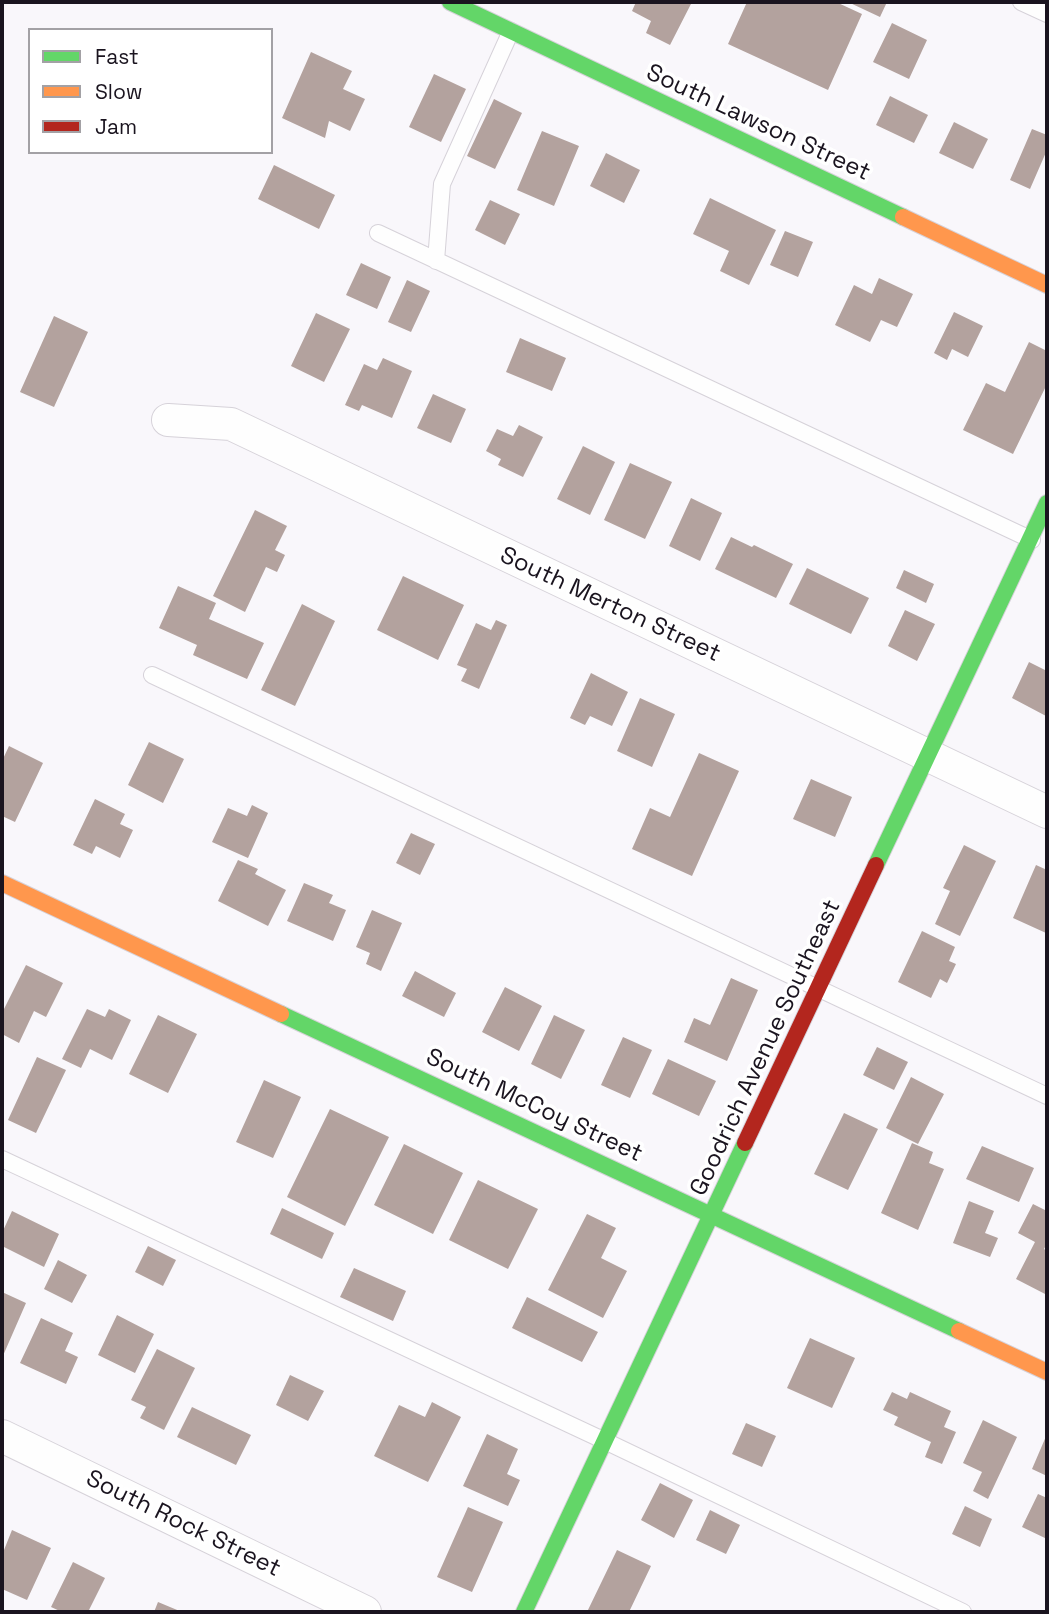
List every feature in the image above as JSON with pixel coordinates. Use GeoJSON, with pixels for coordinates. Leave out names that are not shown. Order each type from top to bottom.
{"type":"FeatureCollection","features":[{"type":"Feature","properties":{"kind":"street","name":"South Lawson Street"},"geometry":{"type":"LineString","coordinates":[[450,2],[1047,285]]}},
{"type":"Feature","properties":{"kind":"street","name":"South Merton Street"},"geometry":{"type":"LineString","coordinates":[[168,420],[230,424],[1047,812]]}},
{"type":"Feature","properties":{"kind":"street","name":"Goodrich Avenue Southeast"},"geometry":{"type":"LineString","coordinates":[[523,1612],[1047,503]]}},
{"type":"Feature","properties":{"kind":"street","name":"South McCoy Street"},"geometry":{"type":"LineString","coordinates":[[2,883],[1047,1371]]}},
{"type":"Feature","properties":{"kind":"street","name":"South Rock Street"},"geometry":{"type":"LineString","coordinates":[[2,1436],[365,1612]]}},
{"type":"Feature","properties":{"kind":"lane"},"geometry":{"type":"LineString","coordinates":[[1021,2],[1047,14]]}},
{"type":"Feature","properties":{"kind":"lane"},"geometry":{"type":"LineString","coordinates":[[436,261],[442,184],[511,31]]}},
{"type":"Feature","properties":{"kind":"lane"},"geometry":{"type":"LineString","coordinates":[[378,233],[1047,547]]}},
{"type":"Feature","properties":{"kind":"lane"},"geometry":{"type":"LineString","coordinates":[[152,675],[1047,1096]]}},
{"type":"Feature","properties":{"kind":"lane"},"geometry":{"type":"LineString","coordinates":[[2,1159],[605,1441],[962,1612]]}},
{"type":"Feature","properties":{"kind":"building"},"geometry":{"type":"Polygon","coordinates":[[[636,2],[692,2],[670,45],[646,33],[651,21],[632,11],[636,2]]]}},
{"type":"Feature","properties":{"kind":"building"},"geometry":{"type":"Polygon","coordinates":[[[747,2],[836,2],[862,14],[828,90],[728,44],[747,2]]]}},
{"type":"Feature","properties":{"kind":"building"},"geometry":{"type":"Polygon","coordinates":[[[848,2],[887,2],[880,17],[848,2]]]}},
{"type":"Feature","properties":{"kind":"building"},"geometry":{"type":"Polygon","coordinates":[[[892,23],[927,40],[909,79],[873,62],[892,23]]]}},
{"type":"Feature","properties":{"kind":"building"},"geometry":{"type":"Polygon","coordinates":[[[311,52],[352,71],[343,89],[365,99],[350,131],[329,121],[325,138],[282,118],[311,52]]]}},
{"type":"Feature","properties":{"kind":"building"},"geometry":{"type":"Polygon","coordinates":[[[434,74],[466,89],[441,142],[409,127],[434,74]]]}},
{"type":"Feature","properties":{"kind":"building"},"geometry":{"type":"Polygon","coordinates":[[[890,96],[928,115],[914,143],[876,125],[890,96]]]}},
{"type":"Feature","properties":{"kind":"building"},"geometry":{"type":"Polygon","coordinates":[[[494,99],[522,113],[495,169],[467,156],[494,99]]]}},
{"type":"Feature","properties":{"kind":"building"},"geometry":{"type":"Polygon","coordinates":[[[954,122],[988,139],[973,169],[939,153],[954,122]]]}},
{"type":"Feature","properties":{"kind":"building"},"geometry":{"type":"Polygon","coordinates":[[[1032,129],[1047,135],[1047,150],[1030,189],[1010,180],[1032,129]]]}},
{"type":"Feature","properties":{"kind":"building"},"geometry":{"type":"Polygon","coordinates":[[[542,131],[579,146],[554,206],[517,190],[542,131]]]}},
{"type":"Feature","properties":{"kind":"building"},"geometry":{"type":"Polygon","coordinates":[[[606,153],[640,170],[624,203],[590,186],[606,153]]]}},
{"type":"Feature","properties":{"kind":"building"},"geometry":{"type":"Polygon","coordinates":[[[274,165],[335,195],[319,229],[258,199],[274,165]]]}},
{"type":"Feature","properties":{"kind":"building"},"geometry":{"type":"Polygon","coordinates":[[[710,198],[776,230],[749,285],[720,271],[729,251],[693,234],[710,198]]]}},
{"type":"Feature","properties":{"kind":"building"},"geometry":{"type":"Polygon","coordinates":[[[490,200],[520,214],[505,245],[475,230],[490,200]]]}},
{"type":"Feature","properties":{"kind":"building"},"geometry":{"type":"Polygon","coordinates":[[[785,231],[813,242],[798,277],[770,265],[785,231]]]}},
{"type":"Feature","properties":{"kind":"building"},"geometry":{"type":"Polygon","coordinates":[[[361,263],[391,277],[377,309],[346,295],[361,263]]]}},
{"type":"Feature","properties":{"kind":"building"},"geometry":{"type":"Polygon","coordinates":[[[879,278],[913,294],[897,327],[881,320],[870,342],[835,325],[854,285],[872,294],[879,278]]]}},
{"type":"Feature","properties":{"kind":"building"},"geometry":{"type":"Polygon","coordinates":[[[407,280],[430,291],[411,332],[388,322],[407,280]]]}},
{"type":"Feature","properties":{"kind":"building"},"geometry":{"type":"Polygon","coordinates":[[[954,312],[983,326],[968,357],[952,349],[947,360],[934,353],[954,312]]]}},
{"type":"Feature","properties":{"kind":"building"},"geometry":{"type":"Polygon","coordinates":[[[316,313],[350,329],[324,382],[291,366],[316,313]]]}},
{"type":"Feature","properties":{"kind":"building"},"geometry":{"type":"Polygon","coordinates":[[[54,316],[88,332],[54,407],[20,392],[54,316]]]}},
{"type":"Feature","properties":{"kind":"building"},"geometry":{"type":"Polygon","coordinates":[[[520,338],[566,358],[552,391],[506,372],[520,338]]]}},
{"type":"Feature","properties":{"kind":"building"},"geometry":{"type":"Polygon","coordinates":[[[1029,342],[1047,351],[1047,384],[1013,454],[963,430],[986,383],[1005,392],[1029,342]]]}},
{"type":"Feature","properties":{"kind":"building"},"geometry":{"type":"Polygon","coordinates":[[[383,358],[412,371],[392,418],[362,405],[359,411],[345,405],[364,364],[377,370],[383,358]]]}},
{"type":"Feature","properties":{"kind":"building"},"geometry":{"type":"Polygon","coordinates":[[[433,394],[466,409],[451,443],[417,428],[433,394]]]}},
{"type":"Feature","properties":{"kind":"building"},"geometry":{"type":"Polygon","coordinates":[[[519,425],[543,437],[523,477],[498,465],[501,459],[486,451],[497,429],[513,436],[519,425]]]}},
{"type":"Feature","properties":{"kind":"building"},"geometry":{"type":"Polygon","coordinates":[[[583,446],[615,462],[590,515],[557,499],[583,446]]]}},
{"type":"Feature","properties":{"kind":"building"},"geometry":{"type":"Polygon","coordinates":[[[630,463],[672,482],[645,539],[604,520],[630,463]]]}},
{"type":"Feature","properties":{"kind":"building"},"geometry":{"type":"Polygon","coordinates":[[[691,498],[722,513],[700,561],[669,546],[691,498]]]}},
{"type":"Feature","properties":{"kind":"building"},"geometry":{"type":"Polygon","coordinates":[[[255,510],[287,526],[275,550],[285,555],[277,572],[266,567],[245,612],[213,596],[255,510]]]}},
{"type":"Feature","properties":{"kind":"building"},"geometry":{"type":"Polygon","coordinates":[[[731,537],[793,564],[776,598],[715,569],[731,537]]]}},
{"type":"Feature","properties":{"kind":"building"},"geometry":{"type":"Polygon","coordinates":[[[807,568],[869,598],[851,634],[789,604],[807,568]]]}},
{"type":"Feature","properties":{"kind":"building"},"geometry":{"type":"Polygon","coordinates":[[[904,570],[934,584],[926,603],[896,588],[904,570]]]}},
{"type":"Feature","properties":{"kind":"building"},"geometry":{"type":"Polygon","coordinates":[[[403,576],[464,605],[438,660],[377,630],[403,576]]]}},
{"type":"Feature","properties":{"kind":"building"},"geometry":{"type":"Polygon","coordinates":[[[178,586],[216,603],[209,619],[264,643],[247,679],[193,655],[197,645],[159,628],[178,586]]]}},
{"type":"Feature","properties":{"kind":"building"},"geometry":{"type":"Polygon","coordinates":[[[302,604],[335,621],[295,706],[261,690],[302,604]]]}},
{"type":"Feature","properties":{"kind":"building"},"geometry":{"type":"Polygon","coordinates":[[[905,610],[935,624],[917,661],[888,646],[905,610]]]}},
{"type":"Feature","properties":{"kind":"building"},"geometry":{"type":"Polygon","coordinates":[[[496,620],[507,625],[479,689],[461,681],[467,669],[457,665],[476,623],[491,630],[496,620]]]}},
{"type":"Feature","properties":{"kind":"building"},"geometry":{"type":"Polygon","coordinates":[[[1029,662],[1047,671],[1046,716],[1012,698],[1029,662]]]}},
{"type":"Feature","properties":{"kind":"building"},"geometry":{"type":"Polygon","coordinates":[[[591,673],[628,692],[612,726],[590,716],[585,725],[570,718],[591,673]]]}},
{"type":"Feature","properties":{"kind":"building"},"geometry":{"type":"Polygon","coordinates":[[[640,698],[675,714],[652,767],[617,751],[640,698]]]}},
{"type":"Feature","properties":{"kind":"building"},"geometry":{"type":"Polygon","coordinates":[[[149,742],[184,759],[163,803],[128,785],[149,742]]]}},
{"type":"Feature","properties":{"kind":"building"},"geometry":{"type":"Polygon","coordinates":[[[9,746],[43,763],[15,822],[2,816],[2,761],[9,746]]]}},
{"type":"Feature","properties":{"kind":"building"},"geometry":{"type":"Polygon","coordinates":[[[699,753],[739,771],[692,876],[632,849],[650,808],[670,817],[699,753]]]}},
{"type":"Feature","properties":{"kind":"building"},"geometry":{"type":"Polygon","coordinates":[[[811,779],[852,797],[835,837],[793,819],[811,779]]]}},
{"type":"Feature","properties":{"kind":"building"},"geometry":{"type":"Polygon","coordinates":[[[95,799],[125,814],[120,824],[133,830],[120,858],[96,846],[92,854],[73,845],[95,799]]]}},
{"type":"Feature","properties":{"kind":"building"},"geometry":{"type":"Polygon","coordinates":[[[252,805],[268,813],[248,858],[212,842],[228,808],[247,816],[252,805]]]}},
{"type":"Feature","properties":{"kind":"building"},"geometry":{"type":"Polygon","coordinates":[[[411,833],[435,844],[420,875],[396,863],[411,833]]]}},
{"type":"Feature","properties":{"kind":"building"},"geometry":{"type":"Polygon","coordinates":[[[964,845],[996,861],[960,936],[935,924],[950,891],[943,888],[964,845]]]}},
{"type":"Feature","properties":{"kind":"building"},"geometry":{"type":"Polygon","coordinates":[[[238,860],[258,869],[255,874],[286,890],[268,926],[218,901],[238,860]]]}},
{"type":"Feature","properties":{"kind":"building"},"geometry":{"type":"Polygon","coordinates":[[[1036,865],[1047,870],[1046,933],[1013,918],[1036,865]]]}},
{"type":"Feature","properties":{"kind":"building"},"geometry":{"type":"Polygon","coordinates":[[[304,883],[333,895],[329,903],[346,910],[333,941],[287,921],[304,883]]]}},
{"type":"Feature","properties":{"kind":"building"},"geometry":{"type":"Polygon","coordinates":[[[372,910],[402,923],[381,971],[366,964],[370,953],[356,947],[372,910]]]}},
{"type":"Feature","properties":{"kind":"building"},"geometry":{"type":"Polygon","coordinates":[[[922,931],[955,947],[949,961],[956,964],[947,983],[940,979],[931,998],[898,982],[922,931]]]}},
{"type":"Feature","properties":{"kind":"building"},"geometry":{"type":"Polygon","coordinates":[[[26,965],[63,983],[46,1017],[34,1011],[19,1043],[2,1034],[2,1013],[26,965]]]}},
{"type":"Feature","properties":{"kind":"building"},"geometry":{"type":"Polygon","coordinates":[[[415,971],[456,993],[444,1017],[402,996],[415,971]]]}},
{"type":"Feature","properties":{"kind":"building"},"geometry":{"type":"Polygon","coordinates":[[[731,978],[758,990],[727,1061],[684,1042],[694,1018],[710,1025],[731,978]]]}},
{"type":"Feature","properties":{"kind":"building"},"geometry":{"type":"Polygon","coordinates":[[[505,987],[542,1006],[519,1051],[482,1032],[505,987]]]}},
{"type":"Feature","properties":{"kind":"building"},"geometry":{"type":"Polygon","coordinates":[[[87,1009],[105,1017],[109,1009],[131,1020],[112,1060],[90,1049],[81,1068],[62,1059],[87,1009]]]}},
{"type":"Feature","properties":{"kind":"building"},"geometry":{"type":"Polygon","coordinates":[[[158,1015],[197,1034],[168,1093],[129,1074],[158,1015]]]}},
{"type":"Feature","properties":{"kind":"building"},"geometry":{"type":"Polygon","coordinates":[[[554,1015],[585,1030],[561,1079],[531,1064],[554,1015]]]}},
{"type":"Feature","properties":{"kind":"building"},"geometry":{"type":"Polygon","coordinates":[[[623,1037],[652,1050],[630,1098],[601,1085],[623,1037]]]}},
{"type":"Feature","properties":{"kind":"building"},"geometry":{"type":"Polygon","coordinates":[[[877,1047],[908,1062],[894,1090],[863,1075],[877,1047]]]}},
{"type":"Feature","properties":{"kind":"building"},"geometry":{"type":"Polygon","coordinates":[[[37,1057],[66,1070],[36,1133],[8,1120],[37,1057]]]}},
{"type":"Feature","properties":{"kind":"building"},"geometry":{"type":"Polygon","coordinates":[[[668,1059],[716,1081],[699,1116],[652,1094],[668,1059]]]}},
{"type":"Feature","properties":{"kind":"building"},"geometry":{"type":"Polygon","coordinates":[[[911,1077],[944,1094],[918,1144],[886,1128],[911,1077]]]}},
{"type":"Feature","properties":{"kind":"building"},"geometry":{"type":"Polygon","coordinates":[[[264,1080],[301,1097],[273,1158],[236,1142],[264,1080]]]}},
{"type":"Feature","properties":{"kind":"building"},"geometry":{"type":"Polygon","coordinates":[[[330,1109],[389,1137],[345,1226],[287,1197],[330,1109]]]}},
{"type":"Feature","properties":{"kind":"building"},"geometry":{"type":"Polygon","coordinates":[[[844,1113],[878,1129],[848,1190],[814,1174],[844,1113]]]}},
{"type":"Feature","properties":{"kind":"building"},"geometry":{"type":"Polygon","coordinates":[[[912,1143],[933,1152],[929,1163],[944,1169],[918,1230],[881,1213],[912,1143]]]}},
{"type":"Feature","properties":{"kind":"building"},"geometry":{"type":"Polygon","coordinates":[[[404,1144],[463,1173],[433,1234],[374,1205],[404,1144]]]}},
{"type":"Feature","properties":{"kind":"building"},"geometry":{"type":"Polygon","coordinates":[[[982,1146],[1034,1168],[1019,1202],[966,1179],[982,1146]]]}},
{"type":"Feature","properties":{"kind":"building"},"geometry":{"type":"Polygon","coordinates":[[[478,1180],[538,1209],[508,1269],[449,1240],[478,1180]]]}},
{"type":"Feature","properties":{"kind":"building"},"geometry":{"type":"Polygon","coordinates":[[[969,1201],[994,1211],[985,1233],[998,1238],[990,1257],[953,1243],[969,1201]]]}},
{"type":"Feature","properties":{"kind":"building"},"geometry":{"type":"Polygon","coordinates":[[[1033,1204],[1047,1211],[1047,1243],[1044,1249],[1047,1251],[1047,1295],[1016,1279],[1035,1242],[1018,1233],[1033,1204]]]}},
{"type":"Feature","properties":{"kind":"building"},"geometry":{"type":"Polygon","coordinates":[[[282,1208],[334,1233],[322,1259],[270,1234],[282,1208]]]}},
{"type":"Feature","properties":{"kind":"building"},"geometry":{"type":"Polygon","coordinates":[[[12,1211],[59,1234],[44,1267],[2,1246],[2,1233],[12,1211]]]}},
{"type":"Feature","properties":{"kind":"building"},"geometry":{"type":"Polygon","coordinates":[[[587,1214],[616,1228],[601,1258],[627,1271],[603,1318],[548,1290],[587,1214]]]}},
{"type":"Feature","properties":{"kind":"building"},"geometry":{"type":"Polygon","coordinates":[[[148,1246],[176,1260],[163,1286],[135,1272],[148,1246]]]}},
{"type":"Feature","properties":{"kind":"building"},"geometry":{"type":"Polygon","coordinates":[[[58,1260],[87,1275],[72,1303],[44,1289],[58,1260]]]}},
{"type":"Feature","properties":{"kind":"building"},"geometry":{"type":"Polygon","coordinates":[[[354,1268],[406,1291],[393,1321],[340,1297],[354,1268]]]}},
{"type":"Feature","properties":{"kind":"building"},"geometry":{"type":"Polygon","coordinates":[[[2,1292],[26,1303],[2,1358],[2,1292]]]}},
{"type":"Feature","properties":{"kind":"building"},"geometry":{"type":"Polygon","coordinates":[[[527,1297],[598,1332],[582,1362],[512,1328],[527,1297]]]}},
{"type":"Feature","properties":{"kind":"building"},"geometry":{"type":"Polygon","coordinates":[[[117,1315],[154,1334],[135,1373],[98,1355],[117,1315]]]}},
{"type":"Feature","properties":{"kind":"building"},"geometry":{"type":"Polygon","coordinates":[[[41,1318],[73,1333],[65,1351],[78,1357],[66,1384],[20,1363],[41,1318]]]}},
{"type":"Feature","properties":{"kind":"building"},"geometry":{"type":"Polygon","coordinates":[[[810,1338],[855,1358],[832,1408],[787,1388],[810,1338]]]}},
{"type":"Feature","properties":{"kind":"building"},"geometry":{"type":"Polygon","coordinates":[[[157,1349],[195,1368],[164,1430],[140,1418],[146,1407],[131,1400],[157,1349]]]}},
{"type":"Feature","properties":{"kind":"building"},"geometry":{"type":"Polygon","coordinates":[[[290,1375],[324,1391],[308,1421],[276,1405],[290,1375]]]}},
{"type":"Feature","properties":{"kind":"building"},"geometry":{"type":"Polygon","coordinates":[[[892,1392],[907,1399],[910,1392],[951,1411],[944,1427],[956,1432],[942,1464],[925,1457],[931,1442],[894,1425],[898,1417],[883,1410],[892,1392]]]}},
{"type":"Feature","properties":{"kind":"building"},"geometry":{"type":"Polygon","coordinates":[[[432,1402],[461,1417],[428,1482],[374,1456],[399,1405],[425,1417],[432,1402]]]}},
{"type":"Feature","properties":{"kind":"building"},"geometry":{"type":"Polygon","coordinates":[[[192,1407],[251,1435],[236,1465],[177,1437],[192,1407]]]}},
{"type":"Feature","properties":{"kind":"building"},"geometry":{"type":"Polygon","coordinates":[[[983,1420],[1017,1437],[988,1499],[973,1491],[982,1472],[963,1463],[983,1420]]]}},
{"type":"Feature","properties":{"kind":"building"},"geometry":{"type":"Polygon","coordinates":[[[746,1423],[776,1436],[762,1467],[732,1454],[746,1423]]]}},
{"type":"Feature","properties":{"kind":"building"},"geometry":{"type":"Polygon","coordinates":[[[487,1434],[518,1449],[507,1474],[520,1480],[508,1506],[463,1486],[487,1434]]]}},
{"type":"Feature","properties":{"kind":"building"},"geometry":{"type":"Polygon","coordinates":[[[1047,1434],[1047,1476],[1032,1469],[1047,1434]]]}},
{"type":"Feature","properties":{"kind":"building"},"geometry":{"type":"Polygon","coordinates":[[[660,1483],[693,1500],[674,1538],[641,1520],[660,1483]]]}},
{"type":"Feature","properties":{"kind":"building"},"geometry":{"type":"Polygon","coordinates":[[[1038,1494],[1047,1498],[1047,1539],[1022,1527],[1038,1494]]]}},
{"type":"Feature","properties":{"kind":"building"},"geometry":{"type":"Polygon","coordinates":[[[965,1506],[992,1519],[980,1547],[952,1534],[965,1506]]]}},
{"type":"Feature","properties":{"kind":"building"},"geometry":{"type":"Polygon","coordinates":[[[468,1507],[503,1522],[472,1592],[437,1577],[468,1507]]]}},
{"type":"Feature","properties":{"kind":"building"},"geometry":{"type":"Polygon","coordinates":[[[710,1510],[740,1525],[726,1554],[696,1540],[710,1510]]]}},
{"type":"Feature","properties":{"kind":"building"},"geometry":{"type":"Polygon","coordinates":[[[12,1530],[51,1548],[27,1600],[2,1589],[2,1555],[12,1530]]]}},
{"type":"Feature","properties":{"kind":"building"},"geometry":{"type":"Polygon","coordinates":[[[617,1550],[651,1566],[629,1612],[587,1612],[617,1550]]]}},
{"type":"Feature","properties":{"kind":"building"},"geometry":{"type":"Polygon","coordinates":[[[73,1562],[105,1578],[88,1612],[62,1612],[51,1607],[73,1562]]]}},
{"type":"Feature","properties":{"kind":"building"},"geometry":{"type":"Polygon","coordinates":[[[158,1602],[182,1612],[154,1612],[158,1602]]]}},
{"type":"Feature","properties":{"kind":"traffic: fast"},"geometry":{"type":"LineString","coordinates":[[450,2],[903,217]]}},
{"type":"Feature","properties":{"kind":"traffic: fast"},"geometry":{"type":"LineString","coordinates":[[876,865],[1047,503]]}},
{"type":"Feature","properties":{"kind":"traffic: fast"},"geometry":{"type":"LineString","coordinates":[[281,1014],[959,1331]]}},
{"type":"Feature","properties":{"kind":"traffic: fast"},"geometry":{"type":"LineString","coordinates":[[524,1612],[745,1143]]}},
{"type":"Feature","properties":{"kind":"traffic: slow"},"geometry":{"type":"LineString","coordinates":[[903,217],[1047,285]]}},
{"type":"Feature","properties":{"kind":"traffic: slow"},"geometry":{"type":"LineString","coordinates":[[2,883],[281,1014]]}},
{"type":"Feature","properties":{"kind":"traffic: slow"},"geometry":{"type":"LineString","coordinates":[[959,1331],[1047,1372]]}},
{"type":"Feature","properties":{"kind":"traffic: jam"},"geometry":{"type":"LineString","coordinates":[[745,1143],[876,865]]}}]}
